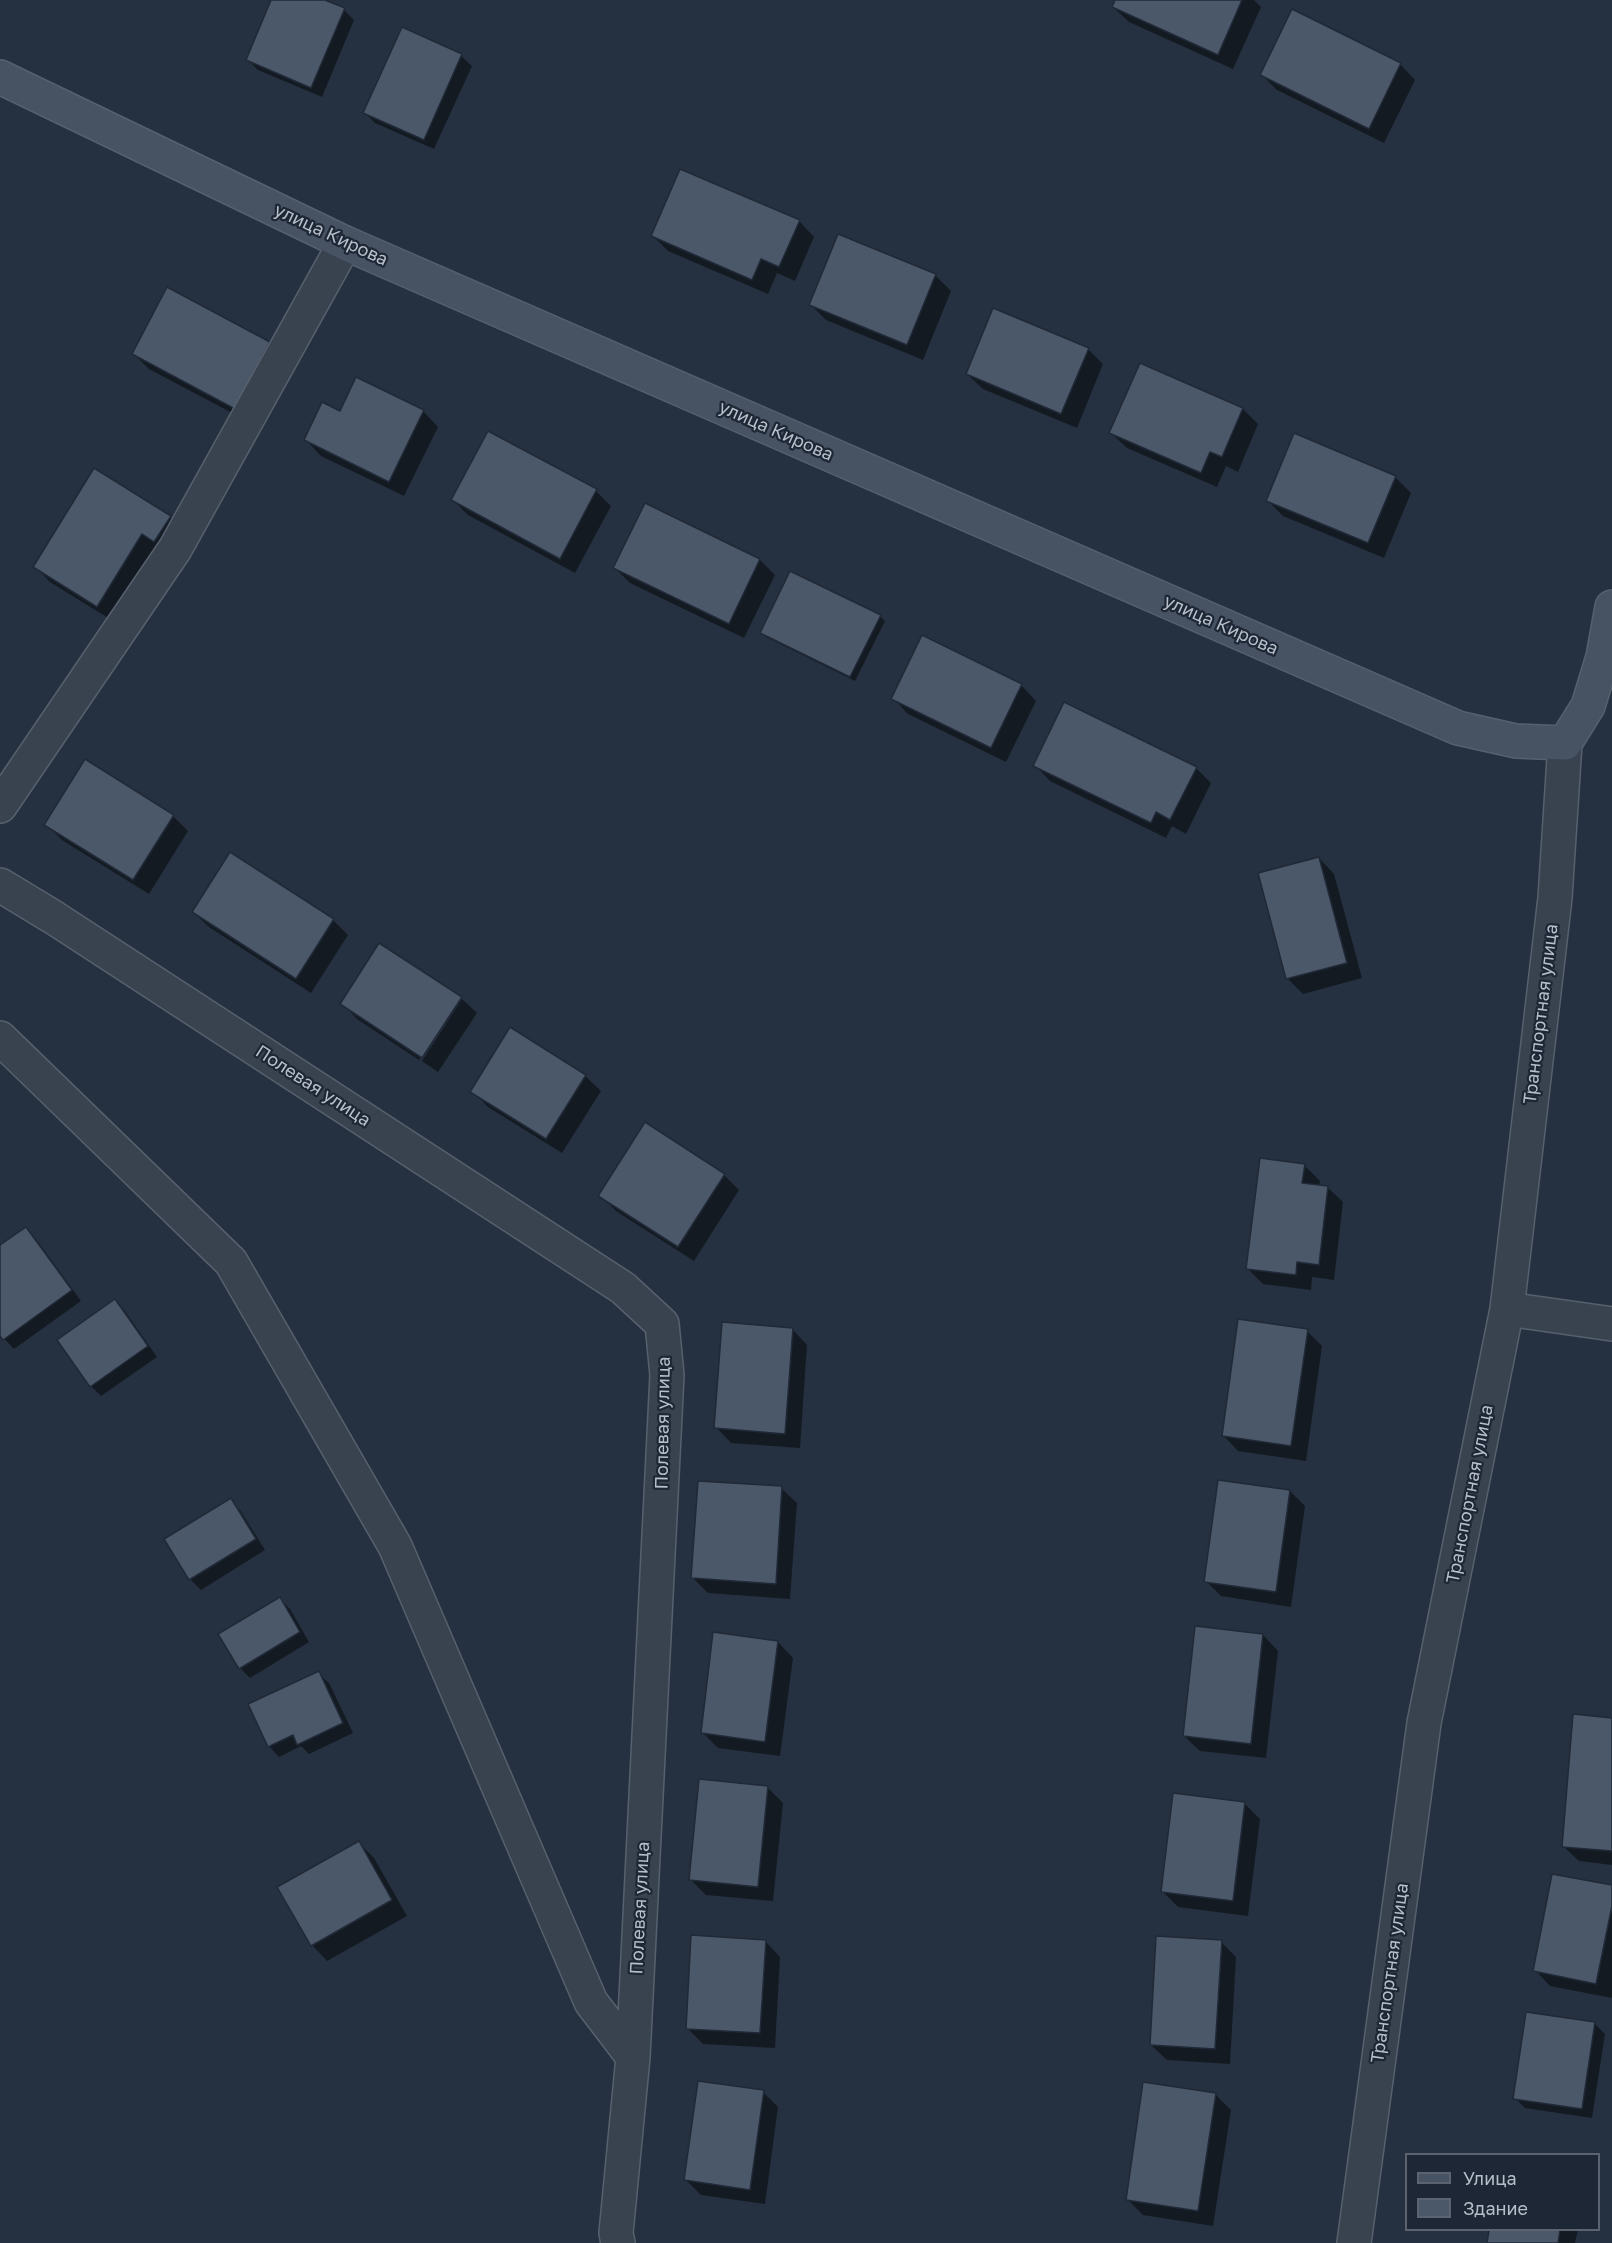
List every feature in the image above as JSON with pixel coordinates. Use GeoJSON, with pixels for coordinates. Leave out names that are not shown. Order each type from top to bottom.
{"type":"FeatureCollection","features":[{"type":"Feature","properties":{"kind":"street","name":"улица Кирова"},"geometry":{"type":"LineString","coordinates":[[0,77],[345,243],[1458,728],[1516,741],[1564,743]]}},
{"type":"Feature","properties":{"kind":"street"},"geometry":{"type":"LineString","coordinates":[[0,806],[175,549],[345,243]]}},
{"type":"Feature","properties":{"kind":"street"},"geometry":{"type":"LineString","coordinates":[[1564,743],[1588,706],[1603,657],[1612,607]]}},
{"type":"Feature","properties":{"kind":"street","name":"Транспортная улица"},"geometry":{"type":"LineString","coordinates":[[1354,2243],[1424,1722],[1507,1309],[1555,898],[1564,743]]}},
{"type":"Feature","properties":{"kind":"street","name":"Полевая улица"},"geometry":{"type":"LineString","coordinates":[[0,885],[53,917],[623,1288],[662,1324],[667,1375],[633,2057],[616,2233],[618,2243]]}},
{"type":"Feature","properties":{"kind":"street"},"geometry":{"type":"LineString","coordinates":[[0,1038],[231,1262],[395,1546],[591,2002],[633,2057]]}},
{"type":"Feature","properties":{"kind":"street"},"geometry":{"type":"LineString","coordinates":[[1507,1309],[1612,1324]]}},
{"type":"Feature","properties":{"kind":"building"},"geometry":{"type":"Polygon","coordinates":[[[271,0],[325,0],[345,8],[311,88],[246,60],[271,0]]]}},
{"type":"Feature","properties":{"kind":"building"},"geometry":{"type":"Polygon","coordinates":[[[1115,0],[1242,0],[1218,55],[1112,7],[1115,0]]]}},
{"type":"Feature","properties":{"kind":"building"},"geometry":{"type":"Polygon","coordinates":[[[1292,9],[1401,63],[1369,129],[1260,75],[1292,9]]]}},
{"type":"Feature","properties":{"kind":"building"},"geometry":{"type":"Polygon","coordinates":[[[402,27],[462,54],[424,140],[363,113],[402,27]]]}},
{"type":"Feature","properties":{"kind":"building"},"geometry":{"type":"Polygon","coordinates":[[[680,169],[800,220],[779,267],[761,259],[752,280],[651,236],[680,169]]]}},
{"type":"Feature","properties":{"kind":"building"},"geometry":{"type":"Polygon","coordinates":[[[838,234],[936,274],[907,345],[809,305],[838,234]]]}},
{"type":"Feature","properties":{"kind":"building"},"geometry":{"type":"Polygon","coordinates":[[[167,287],[270,342],[235,409],[132,354],[167,287]]]}},
{"type":"Feature","properties":{"kind":"building"},"geometry":{"type":"Polygon","coordinates":[[[993,308],[1089,348],[1061,414],[966,374],[993,308]]]}},
{"type":"Feature","properties":{"kind":"building"},"geometry":{"type":"Polygon","coordinates":[[[1140,363],[1243,408],[1222,457],[1210,452],[1201,473],[1109,433],[1140,363]]]}},
{"type":"Feature","properties":{"kind":"building"},"geometry":{"type":"Polygon","coordinates":[[[356,377],[424,410],[389,482],[304,440],[322,402],[340,411],[356,377]]]}},
{"type":"Feature","properties":{"kind":"building"},"geometry":{"type":"Polygon","coordinates":[[[488,431],[597,489],[560,559],[451,500],[488,431]]]}},
{"type":"Feature","properties":{"kind":"building"},"geometry":{"type":"Polygon","coordinates":[[[1294,433],[1396,476],[1368,543],[1266,501],[1294,433]]]}},
{"type":"Feature","properties":{"kind":"building"},"geometry":{"type":"Polygon","coordinates":[[[94,468],[171,516],[154,542],[142,534],[97,607],[33,567],[94,468]]]}},
{"type":"Feature","properties":{"kind":"building"},"geometry":{"type":"Polygon","coordinates":[[[645,503],[760,559],[729,624],[613,568],[645,503]]]}},
{"type":"Feature","properties":{"kind":"building"},"geometry":{"type":"Polygon","coordinates":[[[790,571],[881,615],[850,677],[760,633],[790,571]]]}},
{"type":"Feature","properties":{"kind":"building"},"geometry":{"type":"Polygon","coordinates":[[[922,635],[1022,684],[991,748],[891,699],[922,635]]]}},
{"type":"Feature","properties":{"kind":"building"},"geometry":{"type":"Polygon","coordinates":[[[1064,702],[1197,767],[1170,820],[1156,812],[1151,823],[1033,766],[1064,702]]]}},
{"type":"Feature","properties":{"kind":"building"},"geometry":{"type":"Polygon","coordinates":[[[85,759],[174,815],[133,880],[44,825],[85,759]]]}},
{"type":"Feature","properties":{"kind":"building"},"geometry":{"type":"Polygon","coordinates":[[[230,852],[334,919],[296,979],[192,912],[230,852]]]}},
{"type":"Feature","properties":{"kind":"building"},"geometry":{"type":"Polygon","coordinates":[[[1319,857],[1347,963],[1286,979],[1258,873],[1319,857]]]}},
{"type":"Feature","properties":{"kind":"building"},"geometry":{"type":"Polygon","coordinates":[[[379,943],[462,997],[422,1058],[340,1004],[379,943]]]}},
{"type":"Feature","properties":{"kind":"building"},"geometry":{"type":"Polygon","coordinates":[[[510,1027],[586,1075],[546,1139],[470,1092],[510,1027]]]}},
{"type":"Feature","properties":{"kind":"building"},"geometry":{"type":"Polygon","coordinates":[[[645,1122],[725,1174],[678,1247],[598,1196],[645,1122]]]}},
{"type":"Feature","properties":{"kind":"building"},"geometry":{"type":"Polygon","coordinates":[[[1260,1158],[1305,1164],[1302,1183],[1328,1186],[1319,1265],[1297,1262],[1296,1275],[1246,1269],[1260,1158]]]}},
{"type":"Feature","properties":{"kind":"building"},"geometry":{"type":"Polygon","coordinates":[[[26,1227],[72,1290],[3,1340],[0,1336],[0,1245],[26,1227]]]}},
{"type":"Feature","properties":{"kind":"building"},"geometry":{"type":"Polygon","coordinates":[[[115,1299],[148,1346],[90,1387],[57,1340],[115,1299]]]}},
{"type":"Feature","properties":{"kind":"building"},"geometry":{"type":"Polygon","coordinates":[[[1238,1319],[1308,1329],[1291,1446],[1222,1436],[1238,1319]]]}},
{"type":"Feature","properties":{"kind":"building"},"geometry":{"type":"Polygon","coordinates":[[[722,1322],[793,1328],[785,1434],[714,1428],[722,1322]]]}},
{"type":"Feature","properties":{"kind":"building"},"geometry":{"type":"Polygon","coordinates":[[[1218,1480],[1290,1490],[1276,1592],[1204,1582],[1218,1480]]]}},
{"type":"Feature","properties":{"kind":"building"},"geometry":{"type":"Polygon","coordinates":[[[698,1481],[782,1486],[776,1584],[691,1578],[698,1481]]]}},
{"type":"Feature","properties":{"kind":"building"},"geometry":{"type":"Polygon","coordinates":[[[231,1498],[256,1539],[189,1580],[164,1539],[231,1498]]]}},
{"type":"Feature","properties":{"kind":"building"},"geometry":{"type":"Polygon","coordinates":[[[280,1597],[300,1632],[239,1669],[218,1634],[280,1597]]]}},
{"type":"Feature","properties":{"kind":"building"},"geometry":{"type":"Polygon","coordinates":[[[1195,1626],[1263,1634],[1251,1744],[1183,1736],[1195,1626]]]}},
{"type":"Feature","properties":{"kind":"building"},"geometry":{"type":"Polygon","coordinates":[[[713,1632],[778,1641],[765,1742],[701,1733],[713,1632]]]}},
{"type":"Feature","properties":{"kind":"building"},"geometry":{"type":"Polygon","coordinates":[[[319,1671],[343,1723],[297,1745],[293,1735],[268,1747],[248,1704],[319,1671]]]}},
{"type":"Feature","properties":{"kind":"building"},"geometry":{"type":"Polygon","coordinates":[[[1573,1714],[1612,1718],[1612,1851],[1562,1847],[1573,1714]]]}},
{"type":"Feature","properties":{"kind":"building"},"geometry":{"type":"Polygon","coordinates":[[[699,1779],[768,1786],[758,1887],[689,1880],[699,1779]]]}},
{"type":"Feature","properties":{"kind":"building"},"geometry":{"type":"Polygon","coordinates":[[[1173,1793],[1245,1802],[1233,1901],[1161,1892],[1173,1793]]]}},
{"type":"Feature","properties":{"kind":"building"},"geometry":{"type":"Polygon","coordinates":[[[359,1841],[392,1900],[311,1946],[277,1887],[359,1841]]]}},
{"type":"Feature","properties":{"kind":"building"},"geometry":{"type":"Polygon","coordinates":[[[1552,1874],[1612,1885],[1612,1906],[1596,1984],[1533,1971],[1552,1874]]]}},
{"type":"Feature","properties":{"kind":"building"},"geometry":{"type":"Polygon","coordinates":[[[691,1935],[766,1940],[760,2033],[686,2029],[691,1935]]]}},
{"type":"Feature","properties":{"kind":"building"},"geometry":{"type":"Polygon","coordinates":[[[1156,1936],[1222,1940],[1215,2049],[1150,2045],[1156,1936]]]}},
{"type":"Feature","properties":{"kind":"building"},"geometry":{"type":"Polygon","coordinates":[[[1526,2012],[1595,2022],[1582,2109],[1513,2099],[1526,2012]]]}},
{"type":"Feature","properties":{"kind":"building"},"geometry":{"type":"Polygon","coordinates":[[[698,2081],[764,2090],[750,2190],[684,2180],[698,2081]]]}},
{"type":"Feature","properties":{"kind":"building"},"geometry":{"type":"Polygon","coordinates":[[[1143,2082],[1216,2093],[1198,2211],[1126,2200],[1143,2082]]]}},
{"type":"Feature","properties":{"kind":"building"},"geometry":{"type":"Polygon","coordinates":[[[1489,2231],[1560,2231],[1558,2243],[1487,2243],[1489,2231]]]}}]}
